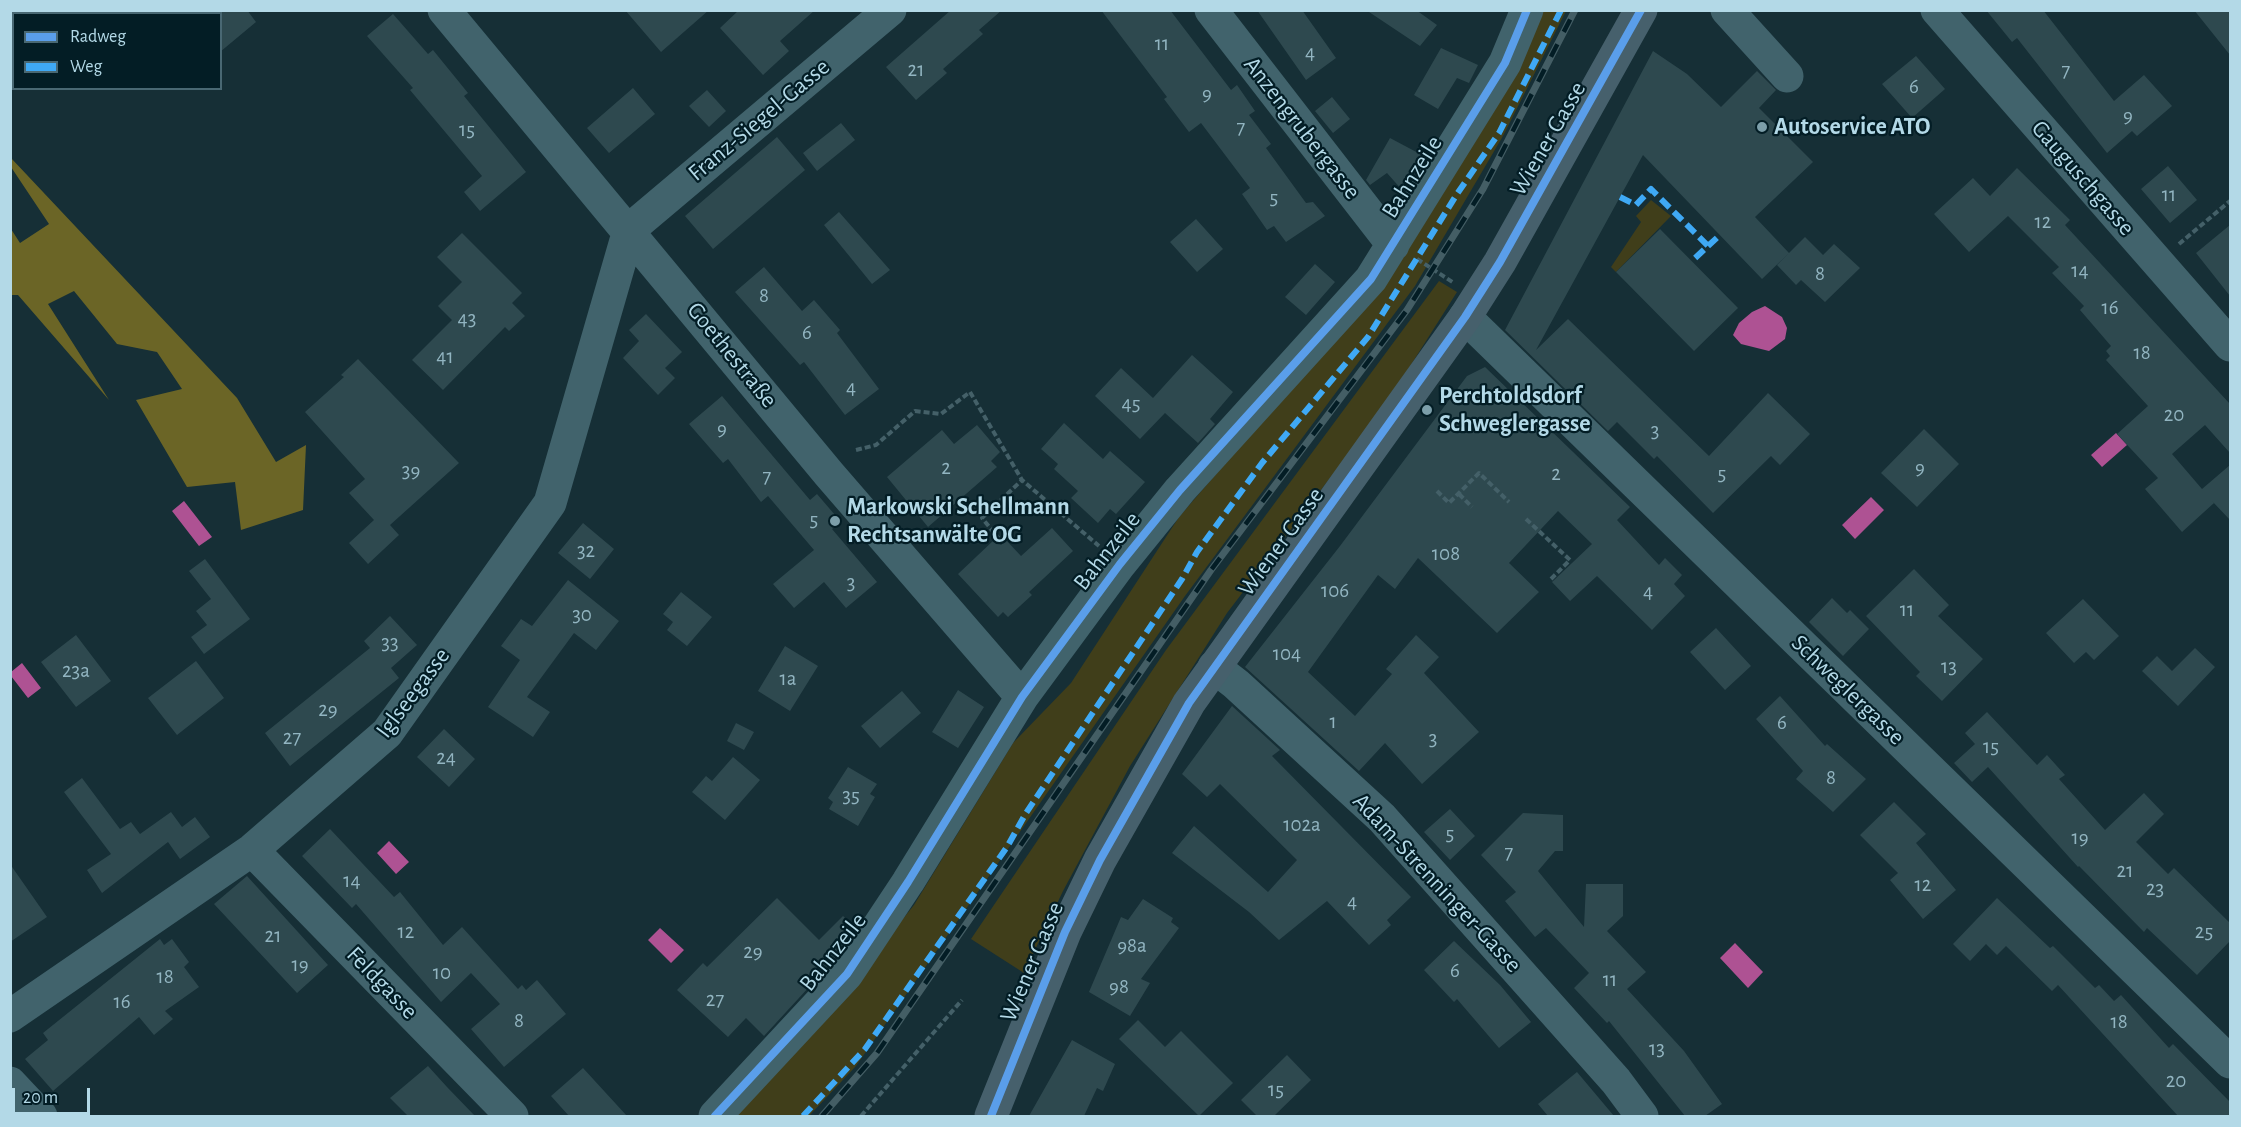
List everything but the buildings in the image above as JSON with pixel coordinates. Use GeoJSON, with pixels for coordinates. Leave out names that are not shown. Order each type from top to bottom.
{"type":"FeatureCollection","features":[{"type":"Feature","properties":{"kind":"main road","name":"Wiener Gasse"},"geometry":{"type":"LineString","coordinates":[[991,1116],[1065,932],[1100,860],[1189,703],[1409,399],[1465,317],[1506,252],[1641,10]]}},
{"type":"Feature","properties":{"kind":"street","name":"Goethestraße"},"geometry":{"type":"LineString","coordinates":[[444,10],[629,230],[829,474],[1022,698]]}},
{"type":"Feature","properties":{"kind":"street","name":"Franz-Siegel-Gasse"},"geometry":{"type":"LineString","coordinates":[[629,230],[890,10]]}},
{"type":"Feature","properties":{"kind":"street","name":"Anzengrubergasse"},"geometry":{"type":"LineString","coordinates":[[1211,10],[1406,253]]}},
{"type":"Feature","properties":{"kind":"street","name":"Bahnzeile"},"geometry":{"type":"LineString","coordinates":[[716,1116],[847,974],[908,882],[1022,698],[1120,564],[1180,490],[1371,279],[1406,253],[1505,63],[1527,10]]}},
{"type":"Feature","properties":{"kind":"street"},"geometry":{"type":"LineString","coordinates":[[1726,10],[1787,76]]}},
{"type":"Feature","properties":{"kind":"street","name":"Gauguschgasse"},"geometry":{"type":"LineString","coordinates":[[1937,10],[2230,345]]}},
{"type":"Feature","properties":{"kind":"street","name":"Iglseegasse"},"geometry":{"type":"LineString","coordinates":[[10,1016],[252,850],[387,733],[550,503],[629,230]]}},
{"type":"Feature","properties":{"kind":"street","name":"Schweglergasse"},"geometry":{"type":"LineString","coordinates":[[1465,317],[2230,1062]]}},
{"type":"Feature","properties":{"kind":"street","name":"Adam-Strenninger-Gasse"},"geometry":{"type":"LineString","coordinates":[[1214,667],[1236,684],[1382,818],[1616,1081],[1642,1116]]}},
{"type":"Feature","properties":{"kind":"street","name":"Feldgasse"},"geometry":{"type":"LineString","coordinates":[[252,850],[512,1116]]}},
{"type":"Feature","properties":{"kind":"street"},"geometry":{"type":"LineString","coordinates":[[10,1083],[41,1116]]}},
{"type":"Feature","properties":{"kind":"path"},"geometry":{"type":"LineString","coordinates":[[2157,262],[2230,201]]}},
{"type":"Feature","properties":{"kind":"path"},"geometry":{"type":"LineString","coordinates":[[1406,253],[1444,276]]}},
{"type":"Feature","properties":{"kind":"path"},"geometry":{"type":"LineString","coordinates":[[856,450],[876,446],[915,411],[941,414],[970,392],[1022,480],[1120,564]]}},
{"type":"Feature","properties":{"kind":"path"},"geometry":{"type":"LineString","coordinates":[[1437,491],[1449,503],[1479,472],[1509,502]]}},
{"type":"Feature","properties":{"kind":"path"},"geometry":{"type":"LineString","coordinates":[[1000,540],[982,518],[1022,480]]}},
{"type":"Feature","properties":{"kind":"path"},"geometry":{"type":"LineString","coordinates":[[1459,494],[1472,507]]}},
{"type":"Feature","properties":{"kind":"path"},"geometry":{"type":"LineString","coordinates":[[1526,519],[1569,560],[1551,579]]}},
{"type":"Feature","properties":{"kind":"path"},"geometry":{"type":"LineString","coordinates":[[861,1116],[962,1000]]}},
{"type":"Feature","properties":{"kind":"shaded area"},"geometry":{"type":"Polygon","coordinates":[[[1541,11],[1566,11],[1503,136],[1415,286],[1185,596],[856,1066],[809,1116],[734,1116],[797,1051],[914,905],[1013,743],[1071,683],[1179,517],[1393,269],[1541,11]]]}},
{"type":"Feature","properties":{"kind":"shaded area"},"geometry":{"type":"Polygon","coordinates":[[[11,158],[237,398],[276,462],[306,445],[303,510],[241,530],[235,482],[187,487],[136,400],[182,389],[157,352],[117,344],[74,291],[48,304],[109,400],[18,295],[11,295],[11,229],[20,243],[49,224],[11,167],[11,158]]]}},
{"type":"Feature","properties":{"kind":"shaded area"},"geometry":{"type":"Polygon","coordinates":[[[1651,200],[1671,216],[1616,272],[1611,267],[1641,222],[1636,216],[1651,200]]]}},
{"type":"Feature","properties":{"kind":"shaded area"},"geometry":{"type":"Polygon","coordinates":[[[1439,281],[1457,292],[1407,371],[1346,457],[1227,613],[1130,766],[1063,891],[1024,973],[971,939],[1166,650],[1439,281]]]}},
{"type":"Feature","properties":{"kind":"shaded area"},"geometry":{"type":"Polygon","coordinates":[[[1765,306],[1782,317],[1787,328],[1785,339],[1769,351],[1741,344],[1733,335],[1739,323],[1752,312],[1765,306]]]}},
{"type":"Feature","properties":{"kind":"shaded area"},"geometry":{"type":"Polygon","coordinates":[[[2116,433],[2127,445],[2102,467],[2091,455],[2116,433]]]}},
{"type":"Feature","properties":{"kind":"shaded area"},"geometry":{"type":"Polygon","coordinates":[[[1871,497],[1884,510],[1855,539],[1842,525],[1871,497]]]}},
{"type":"Feature","properties":{"kind":"shaded area"},"geometry":{"type":"Polygon","coordinates":[[[184,501],[212,537],[199,546],[172,511],[184,501]]]}},
{"type":"Feature","properties":{"kind":"shaded area"},"geometry":{"type":"Polygon","coordinates":[[[22,663],[41,688],[28,698],[11,676],[11,672],[22,663]]]}},
{"type":"Feature","properties":{"kind":"shaded area"},"geometry":{"type":"Polygon","coordinates":[[[389,841],[409,862],[396,874],[377,853],[389,841]]]}},
{"type":"Feature","properties":{"kind":"shaded area"},"geometry":{"type":"Polygon","coordinates":[[[660,928],[684,950],[671,963],[648,940],[660,928]]]}},
{"type":"Feature","properties":{"kind":"shaded area"},"geometry":{"type":"Polygon","coordinates":[[[1735,943],[1763,972],[1748,988],[1720,958],[1735,943]]]}},
{"type":"Feature","properties":{"kind":"railway"},"geometry":{"type":"LineString","coordinates":[[822,1116],[877,1053],[1211,570],[1407,310],[1483,189],[1575,10]]}},
{"type":"Feature","properties":{"kind":"marked path"},"geometry":{"type":"LineString","coordinates":[[803,1116],[865,1049],[1007,847],[1026,813],[1182,579],[1197,552],[1262,463],[1368,337],[1457,194],[1499,133],[1561,10]]}},
{"type":"Feature","properties":{"kind":"marked path"},"geometry":{"type":"LineString","coordinates":[[1620,197],[1636,205],[1651,189],[1708,246],[1692,261]]}},
{"type":"Feature","properties":{"kind":"marked path"},"geometry":{"type":"LineString","coordinates":[[1708,246],[1720,235]]}},
{"type":"Feature","properties":{"kind":"cycle path"},"geometry":{"type":"LineString","coordinates":[[715,1116],[847,974],[908,882],[1022,697],[1120,564],[1180,490],[1371,279],[1505,63],[1527,10]]}},
{"type":"Feature","properties":{"kind":"cycle path"},"geometry":{"type":"LineString","coordinates":[[991,1116],[1065,932],[1100,860],[1189,703],[1465,317],[1500,262],[1641,10]]}},
{"type":"Feature","properties":{"kind":"place","name":"Autoservice ATO"},"geometry":{"type":"Point","coordinates":[1762,127]}},
{"type":"Feature","properties":{"kind":"place","name":"Perchtoldsdorf Schweglergasse"},"geometry":{"type":"Point","coordinates":[1427,410]}},
{"type":"Feature","properties":{"kind":"place","name":"Markowski Schellmann Rechtsanwälte OG"},"geometry":{"type":"Point","coordinates":[835,521]}}]}
